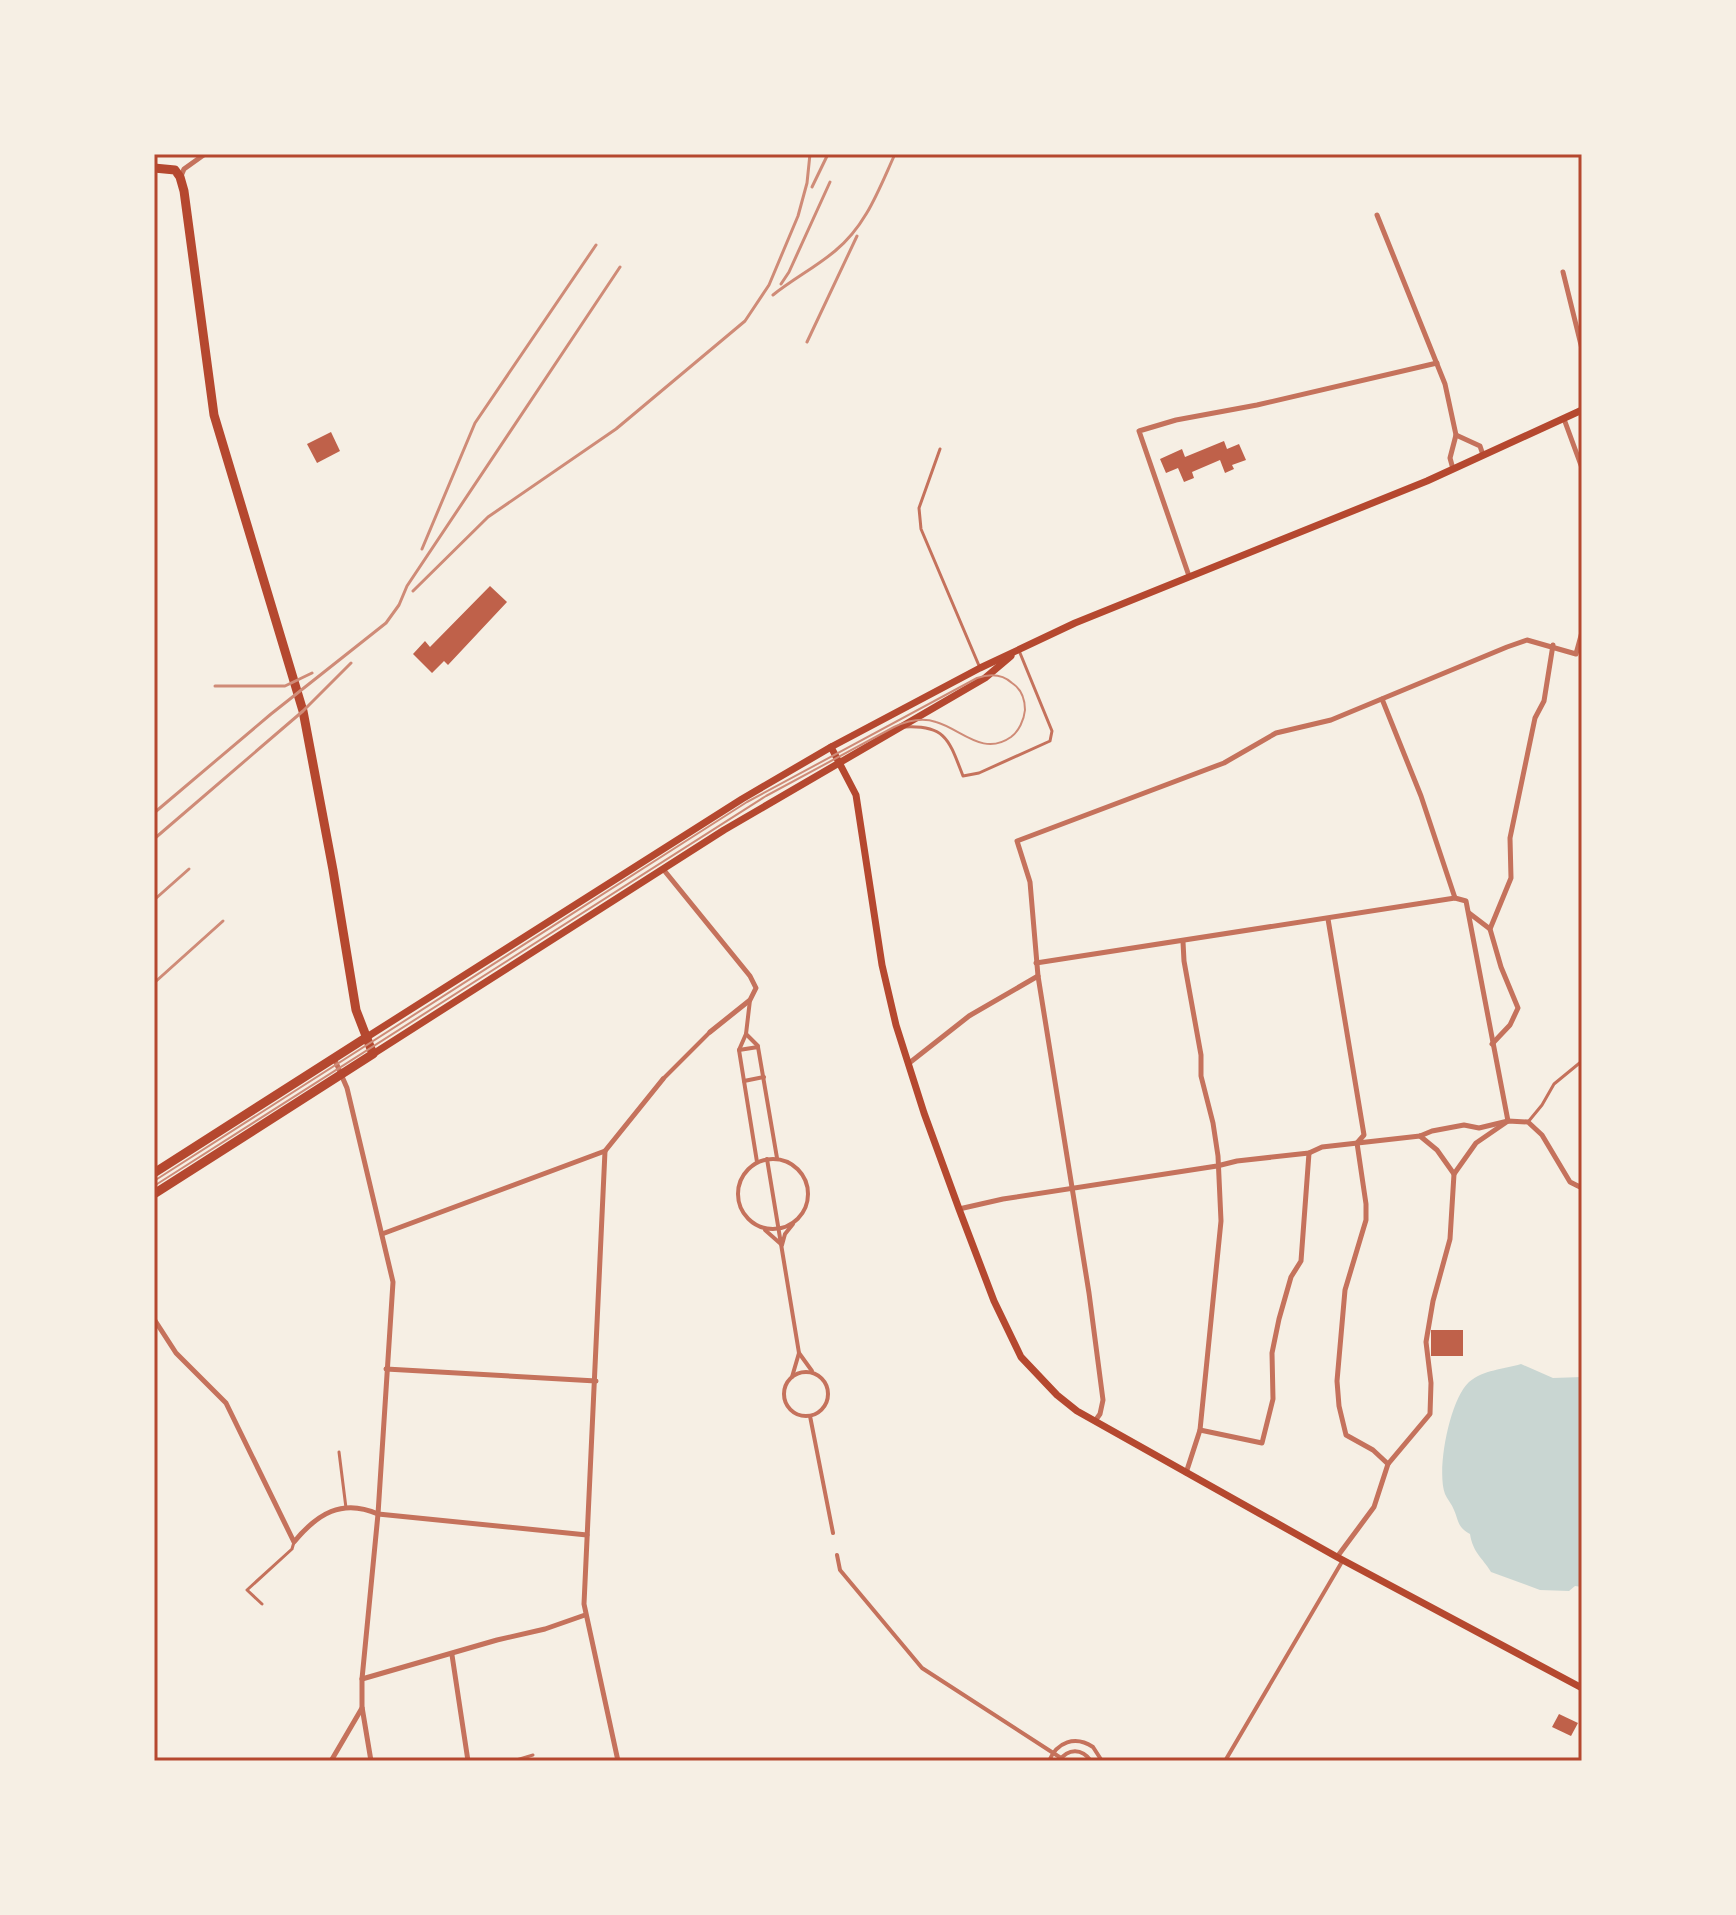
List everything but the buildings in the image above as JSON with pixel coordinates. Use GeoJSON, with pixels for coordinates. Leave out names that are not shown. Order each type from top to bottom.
{"type":"FeatureCollection","features":[{"type":"Feature","properties":{"kind":"highway"},"geometry":{"type":"LineString","coordinates":[[154,168],[175,170],[180,177],[188,214],[214,415],[301,702],[356,1010],[373,1054],[154,1194]]}},
{"type":"Feature","properties":{"kind":"highway"},"geometry":{"type":"LineString","coordinates":[[154,1173],[367,1037]]}},
{"type":"Feature","properties":{"kind":"main road"},"geometry":{"type":"LineString","coordinates":[[367,1037],[728,807],[831,747],[980,668],[1189,576],[1453,469],[1582,410]]}},
{"type":"Feature","properties":{"kind":"main road"},"geometry":{"type":"LineString","coordinates":[[373,1054],[737,822],[985,678],[1019,649]]}},
{"type":"Feature","properties":{"kind":"main road"},"geometry":{"type":"LineString","coordinates":[[831,747],[856,795],[882,965],[907,1064],[994,1301],[1021,1357],[1057,1395],[1095,1422],[1340,1559],[1582,1688]]}},
{"type":"Feature","properties":{"kind":"street"},"geometry":{"type":"LineString","coordinates":[[180,177],[184,169],[205,154]]}},
{"type":"Feature","properties":{"kind":"street"},"geometry":{"type":"LineString","coordinates":[[1377,215],[1445,384],[1456,435],[1450,458],[1453,469]]}},
{"type":"Feature","properties":{"kind":"street"},"geometry":{"type":"LineString","coordinates":[[1563,272],[1582,349]]}},
{"type":"Feature","properties":{"kind":"street"},"geometry":{"type":"LineString","coordinates":[[1189,576],[1139,431],[1176,420],[1257,405],[1437,363]]}},
{"type":"Feature","properties":{"kind":"street"},"geometry":{"type":"LineString","coordinates":[[1564,419],[1582,468]]}},
{"type":"Feature","properties":{"kind":"street"},"geometry":{"type":"LineString","coordinates":[[1456,435],[1480,446],[1483,455]]}},
{"type":"Feature","properties":{"kind":"street"},"geometry":{"type":"LineString","coordinates":[[1095,1422],[1103,1400],[1036,963],[1030,882],[1017,841],[1224,763],[1276,733],[1331,720],[1527,640],[1576,654],[1582,632]]}},
{"type":"Feature","properties":{"kind":"street"},"geometry":{"type":"LineString","coordinates":[[1490,929],[1511,878],[1510,838],[1535,718],[1544,701],[1553,645]]}},
{"type":"Feature","properties":{"kind":"street"},"geometry":{"type":"LineString","coordinates":[[1382,699],[1421,796],[1455,898]]}},
{"type":"Feature","properties":{"kind":"street"},"geometry":{"type":"LineString","coordinates":[[663,869],[750,976],[756,988],[750,1000],[746,1034],[739,1050],[757,1162]]}},
{"type":"Feature","properties":{"kind":"street"},"geometry":{"type":"LineString","coordinates":[[1036,963],[1455,898],[1466,901],[1508,1121]]}},
{"type":"Feature","properties":{"kind":"street"},"geometry":{"type":"LineString","coordinates":[[1469,913],[1490,929],[1518,1008],[1510,1025],[1492,1044]]}},
{"type":"Feature","properties":{"kind":"street"},"geometry":{"type":"LineString","coordinates":[[1328,919],[1364,1135],[1357,1143],[1366,1204],[1366,1220],[1345,1290],[1337,1381],[1339,1406],[1346,1435],[1373,1450],[1388,1464]]}},
{"type":"Feature","properties":{"kind":"street"},"geometry":{"type":"LineString","coordinates":[[1183,941],[1201,1055],[1201,1076],[1213,1123],[1221,1221],[1200,1430],[1186,1474]]}},
{"type":"Feature","properties":{"kind":"street"},"geometry":{"type":"LineString","coordinates":[[907,1064],[969,1016],[1038,976]]}},
{"type":"Feature","properties":{"kind":"street"},"geometry":{"type":"LineString","coordinates":[[382,1234],[605,1151],[663,1079],[710,1032],[750,1000]]}},
{"type":"Feature","properties":{"kind":"street"},"geometry":{"type":"LineString","coordinates":[[746,1034],[758,1047],[777,1158]]}},
{"type":"Feature","properties":{"kind":"street"},"geometry":{"type":"LineString","coordinates":[[739,1050],[758,1047]]}},
{"type":"Feature","properties":{"kind":"street"},"geometry":{"type":"LineString","coordinates":[[334,1058],[342,1074],[393,1282],[378,1514],[362,1679],[362,1707],[371,1761]]}},
{"type":"Feature","properties":{"kind":"street"},"geometry":{"type":"LineString","coordinates":[[744,1081],[764,1077]]}},
{"type":"Feature","properties":{"kind":"street"},"geometry":{"type":"LineString","coordinates":[[1225,1761],[1340,1559],[1374,1507],[1388,1464],[1430,1414],[1431,1383],[1426,1342],[1433,1301],[1450,1239],[1454,1174],[1476,1143],[1508,1121]]}},
{"type":"Feature","properties":{"kind":"street"},"geometry":{"type":"LineString","coordinates":[[959,1209],[1003,1199],[1250,1159],[1309,1153],[1322,1147],[1420,1136],[1445,1127],[1464,1125],[1479,1128],[1508,1121],[1528,1122],[1542,1135],[1570,1182],[1582,1188]]}},
{"type":"Feature","properties":{"kind":"street"},"geometry":{"type":"LineString","coordinates":[[1420,1136],[1437,1150],[1454,1174]]}},
{"type":"Feature","properties":{"kind":"street"},"geometry":{"type":"LineString","coordinates":[[605,1151],[585,1615],[618,1761]]}},
{"type":"Feature","properties":{"kind":"street"},"geometry":{"type":"LineString","coordinates":[[1200,1430],[1262,1443],[1273,1399],[1272,1353],[1279,1319],[1291,1277],[1301,1261],[1309,1153]]}},
{"type":"Feature","properties":{"kind":"street"},"geometry":{"type":"LineString","coordinates":[[777,1158],[793,1165],[800,1171],[808,1188],[806,1206],[785,1234],[782,1245],[745,1216],[737,1199],[739,1181],[744,1173],[757,1162],[767,1159],[777,1158]]}},
{"type":"Feature","properties":{"kind":"street"},"geometry":{"type":"LineString","coordinates":[[767,1159],[799,1353],[784,1392],[786,1403],[799,1415],[810,1416],[820,1411],[828,1396],[823,1380],[799,1353]]}},
{"type":"Feature","properties":{"kind":"street"},"geometry":{"type":"LineString","coordinates":[[760,1227],[778,1229],[795,1221]]}},
{"type":"Feature","properties":{"kind":"street"},"geometry":{"type":"LineString","coordinates":[[154,1319],[176,1353],[226,1403],[294,1542],[307,1526],[334,1509],[361,1506],[378,1514],[587,1535]]}},
{"type":"Feature","properties":{"kind":"street"},"geometry":{"type":"LineString","coordinates":[[386,1369],[596,1381]]}},
{"type":"Feature","properties":{"kind":"street"},"geometry":{"type":"LineString","coordinates":[[792,1377],[803,1372],[814,1373]]}},
{"type":"Feature","properties":{"kind":"street"},"geometry":{"type":"LineString","coordinates":[[810,1416],[833,1533]]}},
{"type":"Feature","properties":{"kind":"street"},"geometry":{"type":"LineString","coordinates":[[837,1555],[840,1570],[922,1668],[1060,1760],[1072,1751],[1085,1754],[1091,1761]]}},
{"type":"Feature","properties":{"kind":"street"},"geometry":{"type":"LineString","coordinates":[[362,1679],[545,1629],[585,1615]]}},
{"type":"Feature","properties":{"kind":"street"},"geometry":{"type":"LineString","coordinates":[[452,1655],[468,1761]]}},
{"type":"Feature","properties":{"kind":"street"},"geometry":{"type":"LineString","coordinates":[[331,1761],[362,1707]]}},
{"type":"Feature","properties":{"kind":"street"},"geometry":{"type":"LineString","coordinates":[[1049,1761],[1059,1745],[1073,1740],[1091,1745],[1102,1761]]}},
{"type":"Feature","properties":{"kind":"street"},"geometry":{"type":"LineString","coordinates":[[1085,1754],[1091,1745]]}},
{"type":"Feature","properties":{"kind":"lane"},"geometry":{"type":"LineString","coordinates":[[940,449],[919,508],[921,529],[980,668]]}},
{"type":"Feature","properties":{"kind":"lane"},"geometry":{"type":"LineString","coordinates":[[901,728],[926,726],[941,733],[950,743],[963,776],[979,773],[1050,741],[1052,731],[1019,649]]}},
{"type":"Feature","properties":{"kind":"lane"},"geometry":{"type":"LineString","coordinates":[[1528,1122],[1554,1084],[1582,1061]]}},
{"type":"Feature","properties":{"kind":"lane"},"geometry":{"type":"LineString","coordinates":[[339,1452],[346,1508]]}},
{"type":"Feature","properties":{"kind":"lane"},"geometry":{"type":"LineString","coordinates":[[262,1604],[247,1590],[292,1549],[294,1542]]}},
{"type":"Feature","properties":{"kind":"lane"},"geometry":{"type":"LineString","coordinates":[[513,1761],[533,1755]]}},
{"type":"Feature","properties":{"kind":"shaded area"},"geometry":{"type":"Polygon","coordinates":[[[1521,1364],[1553,1378],[1582,1377],[1582,1587],[1575,1586],[1569,1591],[1540,1590],[1491,1572],[1476,1550],[1470,1534],[1459,1524],[1445,1494],[1442,1469],[1446,1435],[1462,1391],[1481,1375],[1521,1364]]]}},
{"type":"Feature","properties":{"kind":"tram line"},"geometry":{"type":"LineString","coordinates":[[154,1181],[747,802],[977,678],[1000,676],[1020,691],[1025,710],[1019,728],[1011,737],[1001,742],[982,743],[945,725],[925,720],[909,721],[894,727],[766,796],[154,1186]]}},
{"type":"Feature","properties":{"kind":"railway"},"geometry":{"type":"LineString","coordinates":[[413,591],[488,517],[616,429],[745,321],[769,285],[798,216],[807,183],[810,154]]}},
{"type":"Feature","properties":{"kind":"railway"},"geometry":{"type":"LineString","coordinates":[[812,187],[828,154]]}},
{"type":"Feature","properties":{"kind":"railway"},"geometry":{"type":"LineString","coordinates":[[773,295],[846,241],[871,206],[895,154]]}},
{"type":"Feature","properties":{"kind":"railway"},"geometry":{"type":"LineString","coordinates":[[781,284],[830,182]]}},
{"type":"Feature","properties":{"kind":"railway"},"geometry":{"type":"LineString","coordinates":[[807,342],[857,236]]}},
{"type":"Feature","properties":{"kind":"railway"},"geometry":{"type":"LineString","coordinates":[[422,549],[475,423],[596,245]]}},
{"type":"Feature","properties":{"kind":"railway"},"geometry":{"type":"LineString","coordinates":[[154,813],[271,714],[386,623],[399,605],[407,586],[620,267]]}},
{"type":"Feature","properties":{"kind":"railway"},"geometry":{"type":"LineString","coordinates":[[154,839],[303,711],[351,663]]}},
{"type":"Feature","properties":{"kind":"railway"},"geometry":{"type":"LineString","coordinates":[[215,686],[285,686],[312,673]]}},
{"type":"Feature","properties":{"kind":"railway"},"geometry":{"type":"LineString","coordinates":[[154,900],[189,869]]}},
{"type":"Feature","properties":{"kind":"railway"},"geometry":{"type":"LineString","coordinates":[[154,983],[223,921]]}}]}
